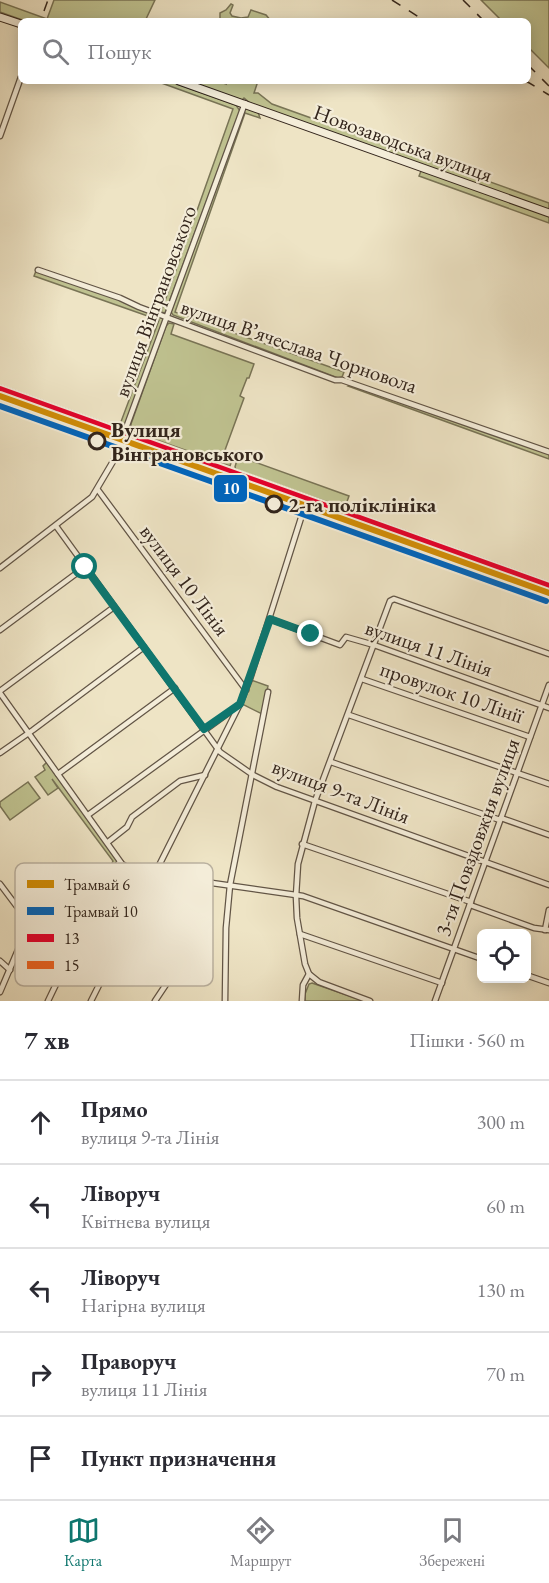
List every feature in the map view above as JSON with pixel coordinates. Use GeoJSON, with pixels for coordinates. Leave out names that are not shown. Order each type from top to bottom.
{"type":"FeatureCollection","features":[{"type":"Feature","properties":{"kind":"main road"},"geometry":{"type":"LineString","coordinates":[[0,16],[18,23]]}},
{"type":"Feature","properties":{"kind":"main road","name":"Новозаводська вулиця"},"geometry":{"type":"LineString","coordinates":[[187,84],[549,213]]}},
{"type":"Feature","properties":{"kind":"main road"},"geometry":{"type":"LineString","coordinates":[[0,389],[549,586]]}},
{"type":"Feature","properties":{"kind":"street"},"geometry":{"type":"LineString","coordinates":[[0,136],[19,84]]}},
{"type":"Feature","properties":{"kind":"street","name":"вулиця Вінграновського"},"geometry":{"type":"LineString","coordinates":[[0,568],[83,505],[98,490],[116,458],[244,104]]}},
{"type":"Feature","properties":{"kind":"street","name":"вулиця Вʼячеслава Чорновола"},"geometry":{"type":"LineString","coordinates":[[38,270],[120,298],[335,380],[342,380],[396,398],[549,452]]}},
{"type":"Feature","properties":{"kind":"street","name":"вулиця 10 Лінія"},"geometry":{"type":"LineString","coordinates":[[98,490],[246,690]]}},
{"type":"Feature","properties":{"kind":"street"},"geometry":{"type":"LineString","coordinates":[[161,863],[246,690],[307,499]]}},
{"type":"Feature","properties":{"kind":"street","name":"вулиця 9-та Лінія"},"geometry":{"type":"LineString","coordinates":[[56,526],[220,752],[253,775],[277,787],[549,885]]}},
{"type":"Feature","properties":{"kind":"street"},"geometry":{"type":"LineString","coordinates":[[0,630],[85,567]]}},
{"type":"Feature","properties":{"kind":"street"},"geometry":{"type":"LineString","coordinates":[[370,1001],[319,982],[309,974],[300,934],[297,896],[298,864],[315,801],[390,601],[394,599],[549,654]]}},
{"type":"Feature","properties":{"kind":"street"},"geometry":{"type":"LineString","coordinates":[[114,608],[0,692],[120,862]]}},
{"type":"Feature","properties":{"kind":"street","name":"вулиця 11 Лінія"},"geometry":{"type":"LineString","coordinates":[[270,619],[340,645],[346,637],[374,645],[549,708]]}},
{"type":"Feature","properties":{"kind":"street"},"geometry":{"type":"LineString","coordinates":[[0,753],[144,647]]}},
{"type":"Feature","properties":{"kind":"street","name":"провулок 10 Лінії"},"geometry":{"type":"LineString","coordinates":[[362,679],[530,737]]}},
{"type":"Feature","properties":{"kind":"street","name":"3-тя Повздовжня вулиця"},"geometry":{"type":"LineString","coordinates":[[435,1001],[549,685]]}},
{"type":"Feature","properties":{"kind":"street"},"geometry":{"type":"LineString","coordinates":[[58,774],[175,688]]}},
{"type":"Feature","properties":{"kind":"street"},"geometry":{"type":"LineString","coordinates":[[225,1001],[226,928],[230,885],[268,692]]}},
{"type":"Feature","properties":{"kind":"street"},"geometry":{"type":"LineString","coordinates":[[88,815],[240,704]]}},
{"type":"Feature","properties":{"kind":"street"},"geometry":{"type":"LineString","coordinates":[[349,715],[549,784]]}},
{"type":"Feature","properties":{"kind":"street"},"geometry":{"type":"LineString","coordinates":[[331,762],[549,835]]}},
{"type":"Feature","properties":{"kind":"street"},"geometry":{"type":"LineString","coordinates":[[108,842],[127,827],[132,817],[180,781],[205,775]]}},
{"type":"Feature","properties":{"kind":"street"},"geometry":{"type":"LineString","coordinates":[[302,844],[534,928],[547,930],[549,910]]}},
{"type":"Feature","properties":{"kind":"street"},"geometry":{"type":"LineString","coordinates":[[213,882],[303,896],[477,957]]}},
{"type":"Feature","properties":{"kind":"street"},"geometry":{"type":"LineString","coordinates":[[0,884],[15,904]]}},
{"type":"Feature","properties":{"kind":"street"},"geometry":{"type":"LineString","coordinates":[[300,934],[442,983]]}},
{"type":"Feature","properties":{"kind":"street"},"geometry":{"type":"LineString","coordinates":[[0,992],[15,958]]}},
{"type":"Feature","properties":{"kind":"street"},"geometry":{"type":"LineString","coordinates":[[0,961],[10,970]]}},
{"type":"Feature","properties":{"kind":"street"},"geometry":{"type":"LineString","coordinates":[[302,1001],[303,985],[309,974]]}},
{"type":"Feature","properties":{"kind":"street"},"geometry":{"type":"LineString","coordinates":[[531,977],[549,983]]}},
{"type":"Feature","properties":{"kind":"street"},"geometry":{"type":"LineString","coordinates":[[48,1001],[55,986]]}},
{"type":"Feature","properties":{"kind":"street"},"geometry":{"type":"LineString","coordinates":[[91,1001],[98,986]]}},
{"type":"Feature","properties":{"kind":"street"},"geometry":{"type":"LineString","coordinates":[[155,1001],[165,986]]}},
{"type":"Feature","properties":{"kind":"green space"},"geometry":{"type":"Polygon","coordinates":[[[54,0],[155,0],[146,18],[47,18],[54,0]]]}},
{"type":"Feature","properties":{"kind":"green space"},"geometry":{"type":"Polygon","coordinates":[[[481,0],[549,0],[549,68],[531,50],[531,18],[499,18],[481,0]]]}},
{"type":"Feature","properties":{"kind":"green space"},"geometry":{"type":"Polygon","coordinates":[[[0,2],[44,18],[18,18],[0,12],[0,2]]]}},
{"type":"Feature","properties":{"kind":"green space"},"geometry":{"type":"Polygon","coordinates":[[[231,4],[233,5],[230,13],[232,16],[241,18],[220,18],[220,13],[231,4]]]}},
{"type":"Feature","properties":{"kind":"green space"},"geometry":{"type":"Polygon","coordinates":[[[251,10],[268,18],[241,18],[248,17],[251,10]]]}},
{"type":"Feature","properties":{"kind":"green space"},"geometry":{"type":"Polygon","coordinates":[[[164,84],[177,84],[236,105],[240,111],[165,313],[161,312],[233,109],[164,84]]]}},
{"type":"Feature","properties":{"kind":"green space"},"geometry":{"type":"Polygon","coordinates":[[[195,84],[257,84],[254,93],[258,93],[272,104],[549,203],[549,210],[250,103],[244,98],[242,100],[195,84]]]}},
{"type":"Feature","properties":{"kind":"green space"},"geometry":{"type":"Polygon","coordinates":[[[247,107],[258,112],[260,118],[245,113],[175,312],[344,372],[342,377],[338,378],[173,315],[171,312],[244,109],[247,107]]]}},
{"type":"Feature","properties":{"kind":"green space"},"geometry":{"type":"Polygon","coordinates":[[[424,169],[549,215],[549,223],[419,176],[424,169]]]}},
{"type":"Feature","properties":{"kind":"green space"},"geometry":{"type":"Polygon","coordinates":[[[36,271],[118,299],[164,319],[126,425],[119,427],[159,320],[34,276],[36,271]]]}},
{"type":"Feature","properties":{"kind":"green space"},"geometry":{"type":"Polygon","coordinates":[[[169,323],[174,324],[171,334],[254,364],[240,396],[244,398],[225,450],[234,454],[230,466],[131,429],[166,326],[169,323]]]}},
{"type":"Feature","properties":{"kind":"green space"},"geometry":{"type":"Polygon","coordinates":[[[351,384],[549,454],[549,459],[348,386],[351,384]]]}},
{"type":"Feature","properties":{"kind":"green space"},"geometry":{"type":"Polygon","coordinates":[[[238,456],[349,496],[345,507],[236,470],[238,456]]]}},
{"type":"Feature","properties":{"kind":"green space"},"geometry":{"type":"Polygon","coordinates":[[[251,680],[268,686],[262,714],[242,704],[251,680]]]}},
{"type":"Feature","properties":{"kind":"green space"},"geometry":{"type":"Polygon","coordinates":[[[47,762],[118,861],[116,863],[112,863],[113,861],[52,779],[58,788],[48,795],[35,777],[45,770],[43,766],[47,762]]]}},
{"type":"Feature","properties":{"kind":"green space"},"geometry":{"type":"Polygon","coordinates":[[[28,782],[40,798],[10,820],[0,806],[0,802],[28,782]]]}},
{"type":"Feature","properties":{"kind":"green space"},"geometry":{"type":"Polygon","coordinates":[[[312,983],[364,1001],[305,1001],[305,994],[309,984],[312,983]]]}},
{"type":"Feature","properties":{"kind":"railway"},"geometry":{"type":"LineString","coordinates":[[44,11],[48,0]]}},
{"type":"Feature","properties":{"kind":"railway"},"geometry":{"type":"LineString","coordinates":[[392,0],[420,18]]}},
{"type":"Feature","properties":{"kind":"railway"},"geometry":{"type":"LineString","coordinates":[[463,0],[481,18]]}},
{"type":"Feature","properties":{"kind":"railway"},"geometry":{"type":"LineString","coordinates":[[531,68],[549,86]]}},
{"type":"Feature","properties":{"kind":"railway"},"geometry":{"type":"LineString","coordinates":[[531,84],[549,95]]}},
{"type":"Feature","properties":{"kind":"tram line","name":"6"},"geometry":{"type":"LineString","coordinates":[[0,396],[549,593]]}},
{"type":"Feature","properties":{"kind":"tram line","name":"10"},"geometry":{"type":"LineString","coordinates":[[0,406],[546,601]]}},
{"type":"Feature","properties":{"kind":"transit line","name":"13"},"geometry":{"type":"LineString","coordinates":[[0,389],[549,586]]}},
{"type":"Feature","properties":{"kind":"transit line","name":"15"},"geometry":{"type":"LineString","coordinates":[[0,399],[546,594]]}},
{"type":"Feature","properties":{"kind":"place","name":"Вулиця Вінграновського"},"geometry":{"type":"Point","coordinates":[97,441]}},
{"type":"Feature","properties":{"kind":"place","name":"2-га поліклініка"},"geometry":{"type":"Point","coordinates":[274,504]}},
{"type":"Feature","properties":{"kind":"route"},"geometry":{"type":"LineString","coordinates":[[85,567],[204,729],[240,704],[270,619],[311,634]]}}]}
